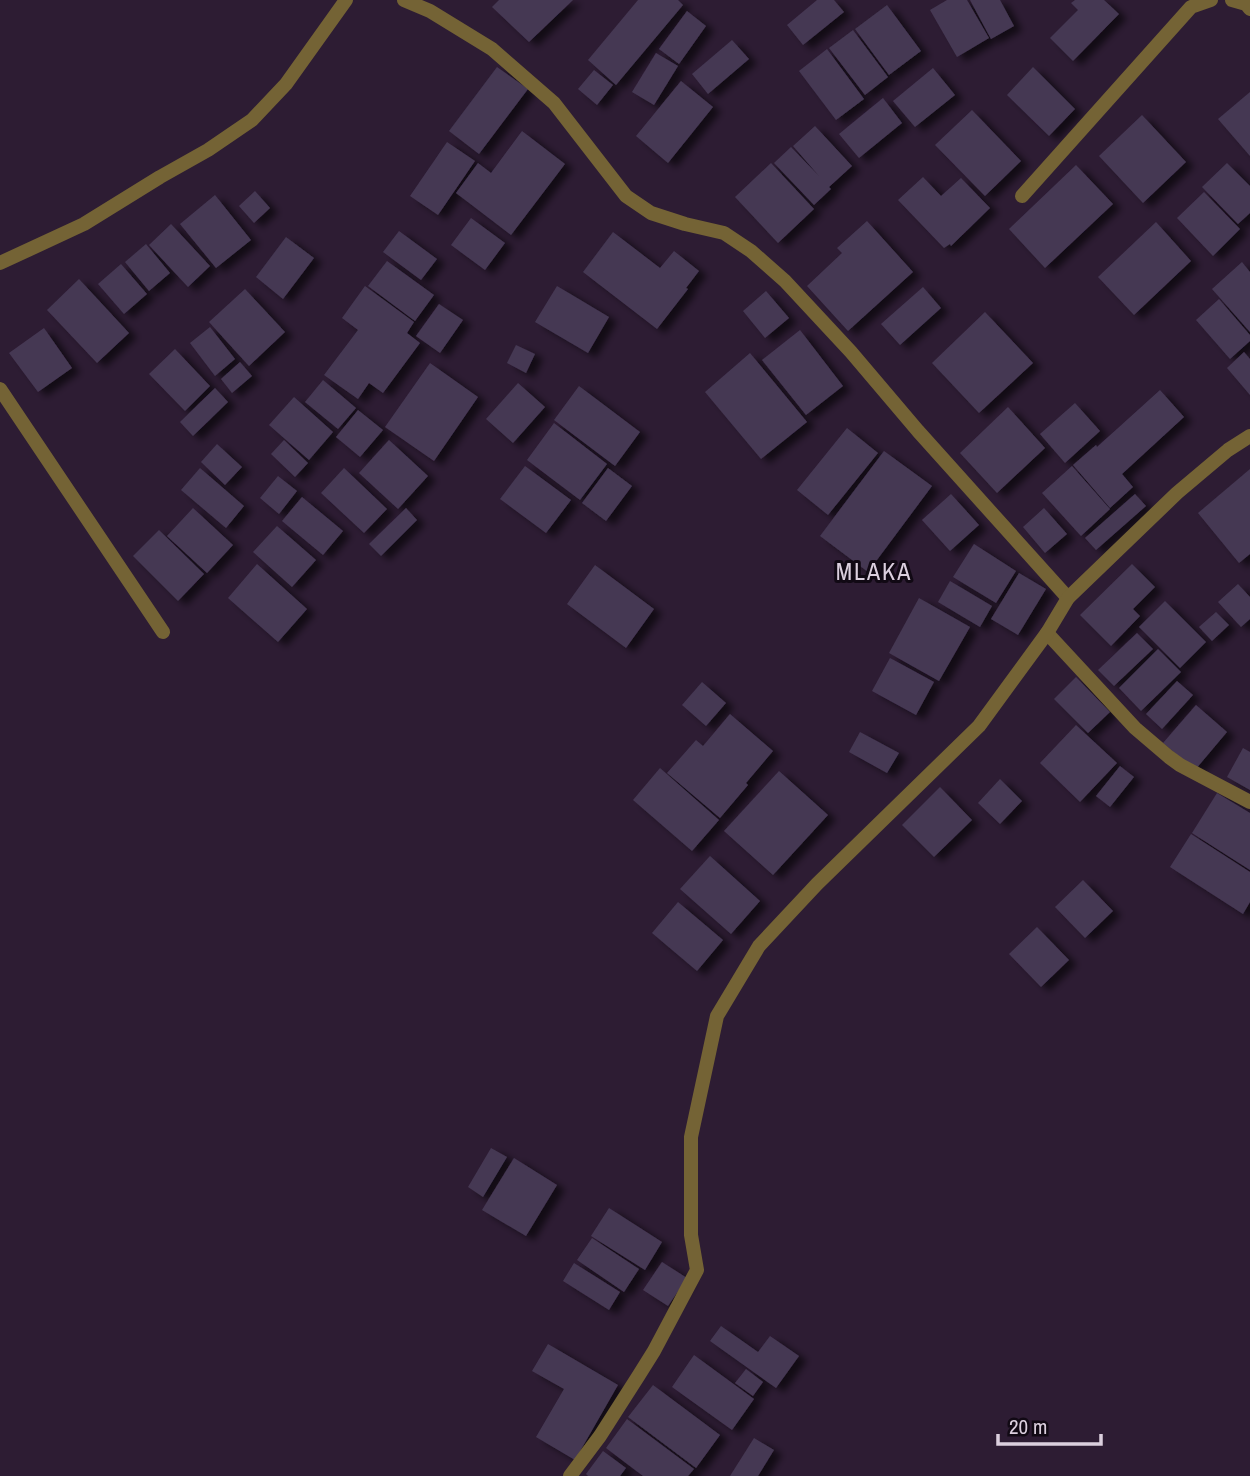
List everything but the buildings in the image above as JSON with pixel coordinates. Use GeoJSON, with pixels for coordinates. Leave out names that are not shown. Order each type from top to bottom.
{"type":"FeatureCollection","features":[{"type":"Feature","properties":{"kind":"street"},"geometry":{"type":"LineString","coordinates":[[0,263],[85,224],[208,150],[252,120],[286,84],[346,0]]}},
{"type":"Feature","properties":{"kind":"street"},"geometry":{"type":"LineString","coordinates":[[404,0],[430,11],[492,49],[554,103],[626,196],[651,213],[724,233],[751,251],[785,281],[1068,598]]}},
{"type":"Feature","properties":{"kind":"street"},"geometry":{"type":"LineString","coordinates":[[1023,196],[1191,7],[1211,0]]}},
{"type":"Feature","properties":{"kind":"street"},"geometry":{"type":"LineString","coordinates":[[1232,0],[1246,4],[1250,9]]}},
{"type":"Feature","properties":{"kind":"street"},"geometry":{"type":"LineString","coordinates":[[0,390],[163,632]]}},
{"type":"Feature","properties":{"kind":"street"},"geometry":{"type":"LineString","coordinates":[[570,1476],[600,1436],[654,1352],[697,1270],[691,1235],[691,1137],[717,1016],[759,946],[817,884],[979,726],[1047,633],[1068,598],[1177,493],[1228,450],[1250,436]]}},
{"type":"Feature","properties":{"kind":"street"},"geometry":{"type":"LineString","coordinates":[[1047,633],[1135,728],[1169,757],[1250,802]]}},
{"type":"Feature","properties":{"kind":"district","name":"MLAKA"},"geometry":{"type":"Point","coordinates":[874,571]}}]}
